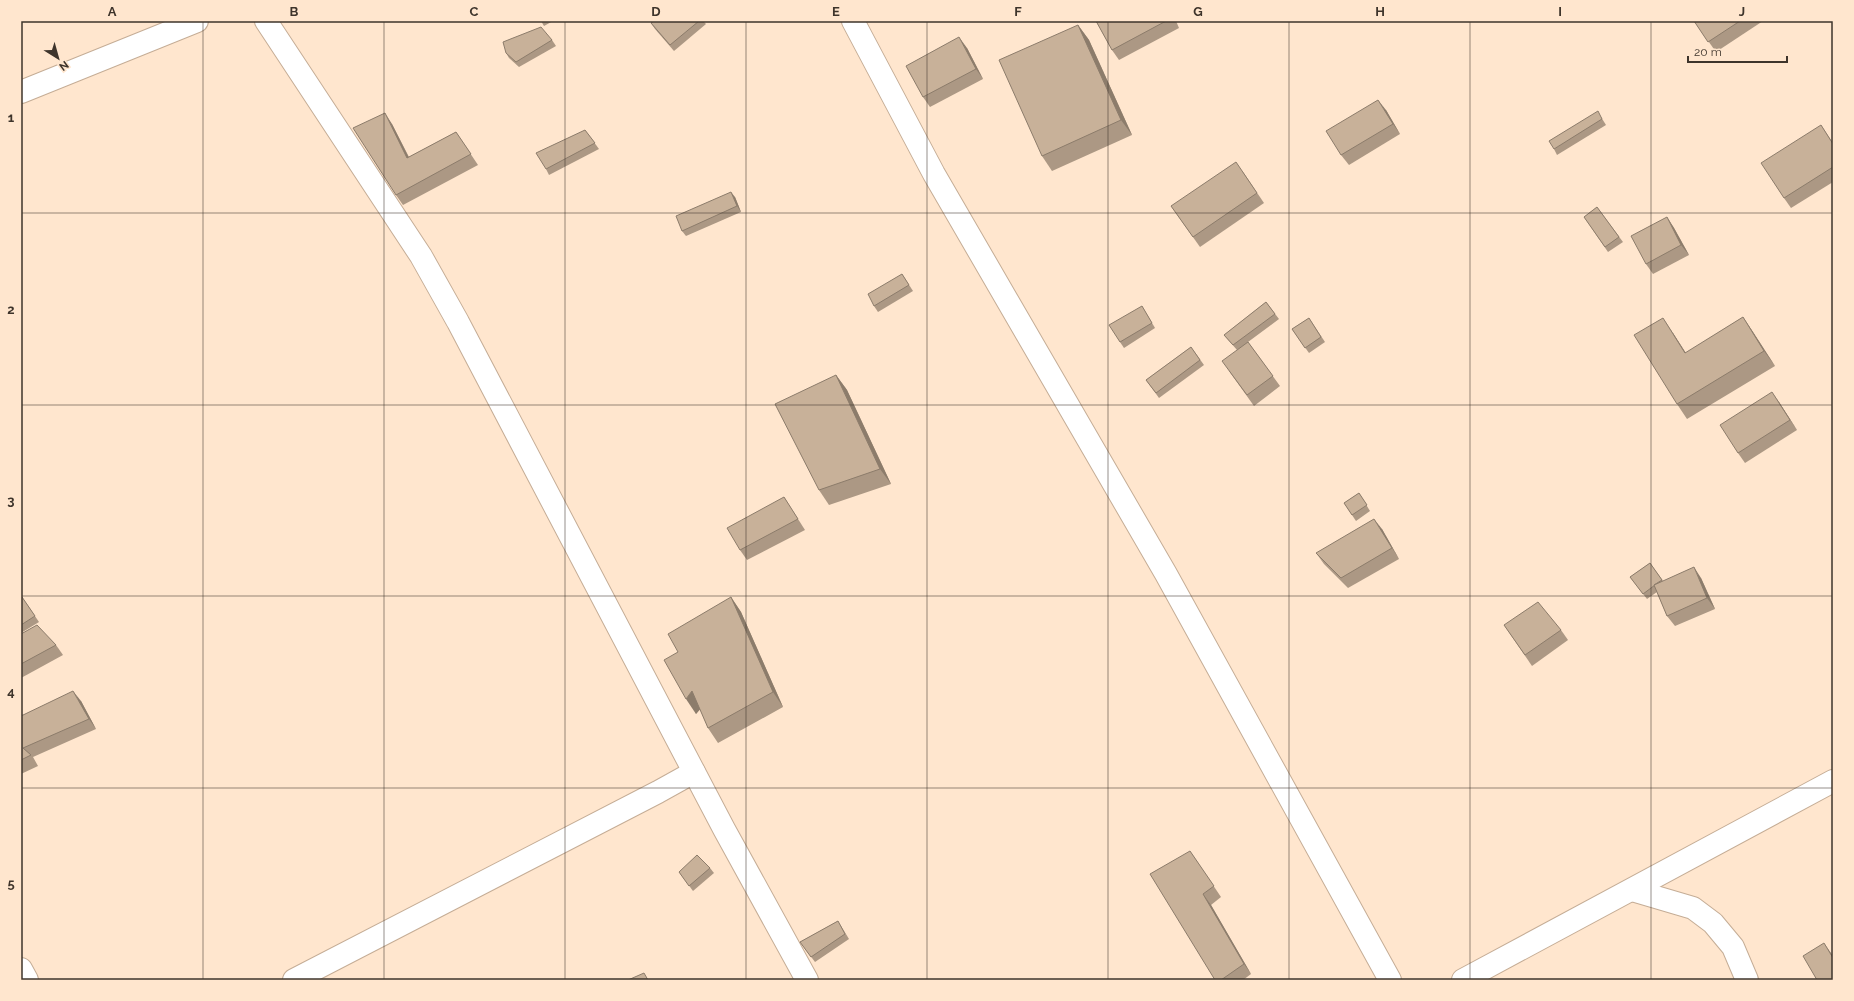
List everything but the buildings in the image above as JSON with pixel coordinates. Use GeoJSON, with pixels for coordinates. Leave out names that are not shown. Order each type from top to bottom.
{"type":"FeatureCollection","features":[{"type":"Feature","properties":{"kind":"street"},"geometry":{"type":"LineString","coordinates":[[21,92],[197,21]]}},
{"type":"Feature","properties":{"kind":"street"},"geometry":{"type":"LineString","coordinates":[[266,21],[421,256],[458,322],[694,772],[807,980]]}},
{"type":"Feature","properties":{"kind":"street"},"geometry":{"type":"LineString","coordinates":[[853,21],[934,174],[1166,574],[1390,980]]}},
{"type":"Feature","properties":{"kind":"street"},"geometry":{"type":"LineString","coordinates":[[294,980],[644,800],[694,772]]}},
{"type":"Feature","properties":{"kind":"street"},"geometry":{"type":"LineString","coordinates":[[1463,980],[1833,781]]}},
{"type":"Feature","properties":{"kind":"street"},"geometry":{"type":"LineString","coordinates":[[1632,890],[1693,908],[1713,923],[1733,947],[1747,980]]}},
{"type":"Feature","properties":{"kind":"street"},"geometry":{"type":"LineString","coordinates":[[21,968],[27,980]]}}]}
